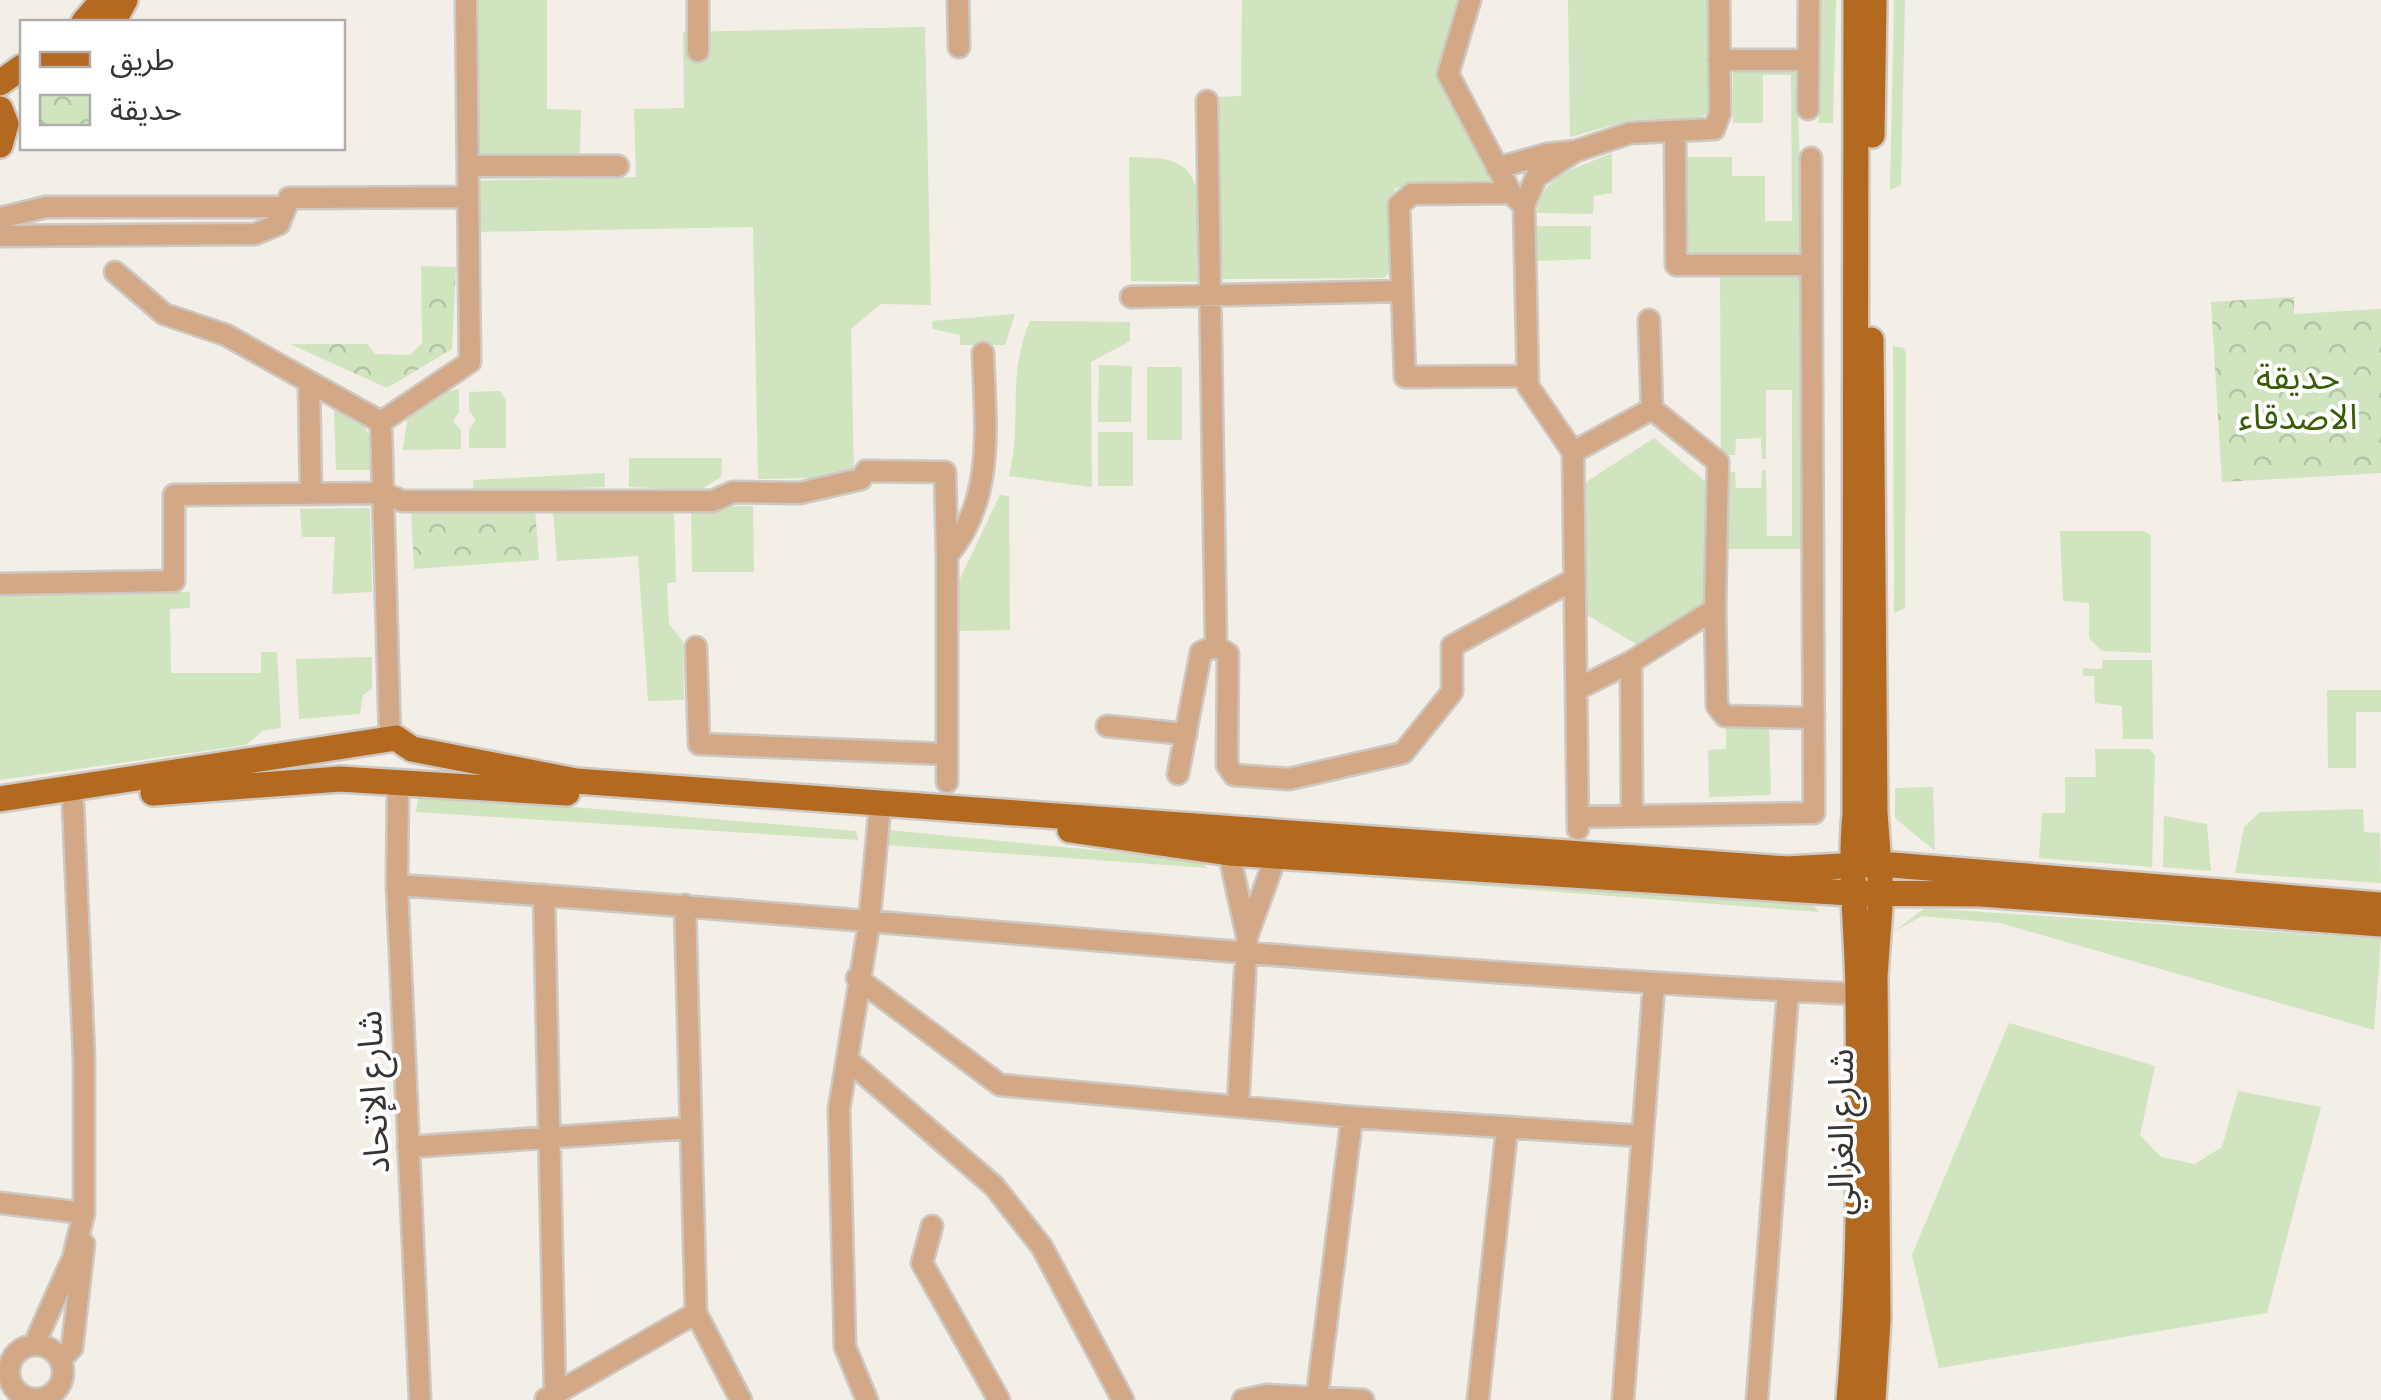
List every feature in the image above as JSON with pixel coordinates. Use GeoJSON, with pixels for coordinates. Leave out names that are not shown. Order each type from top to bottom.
{"type":"FeatureCollection","features":[{"type":"Feature","properties":{"kind":"main road"},"geometry":{"type":"LineString","coordinates":[[86,20],[103,0]]}},
{"type":"Feature","properties":{"kind":"main road","name":"شارع الغزالي"},"geometry":{"type":"LineString","coordinates":[[1849,1400],[1858,1304],[1858,994],[1850,893],[1855,814],[1856,0]]}},
{"type":"Feature","properties":{"kind":"main road","name":"شارع الغزالي"},"geometry":{"type":"LineString","coordinates":[[1873,1400],[1878,1319],[1875,976],[1882,893],[1875,814],[1870,240],[1874,0]]}},
{"type":"Feature","properties":{"kind":"main road"},"geometry":{"type":"LineString","coordinates":[[0,109],[6,124],[0,145]]}},
{"type":"Feature","properties":{"kind":"main road"},"geometry":{"type":"LineString","coordinates":[[0,145],[20,126]]}},
{"type":"Feature","properties":{"kind":"main road"},"geometry":{"type":"LineString","coordinates":[[391,781],[370,760],[394,743]]}},
{"type":"Feature","properties":{"kind":"main road"},"geometry":{"type":"LineString","coordinates":[[391,781],[414,767],[394,743]]}},
{"type":"Feature","properties":{"kind":"main road"},"geometry":{"type":"LineString","coordinates":[[0,799],[394,743],[576,780],[1787,869],[1880,864],[2381,904]]}},
{"type":"Feature","properties":{"kind":"main road"},"geometry":{"type":"LineString","coordinates":[[0,815],[213,785],[391,781],[1042,826],[1229,853],[1850,893],[1981,894],[2381,924]]}},
{"type":"Feature","properties":{"kind":"street"},"geometry":{"type":"LineString","coordinates":[[381,422],[470,362],[466,0]]}},
{"type":"Feature","properties":{"kind":"street"},"geometry":{"type":"LineString","coordinates":[[698,0],[698,51]]}},
{"type":"Feature","properties":{"kind":"street"},"geometry":{"type":"LineString","coordinates":[[958,0],[959,47]]}},
{"type":"Feature","properties":{"kind":"street"},"geometry":{"type":"LineString","coordinates":[[1470,0],[1448,74],[1517,200],[1528,386],[1573,452],[1578,823],[1632,816],[1814,813],[1811,158]]}},
{"type":"Feature","properties":{"kind":"street"},"geometry":{"type":"LineString","coordinates":[[1517,200],[1536,178],[1576,152],[1630,132],[1714,129],[1720,113],[1719,0]]}},
{"type":"Feature","properties":{"kind":"street"},"geometry":{"type":"LineString","coordinates":[[1808,108],[1809,0]]}},
{"type":"Feature","properties":{"kind":"street"},"geometry":{"type":"LineString","coordinates":[[1719,60],[1808,60]]}},
{"type":"Feature","properties":{"kind":"street"},"geometry":{"type":"LineString","coordinates":[[1207,101],[1216,646]]}},
{"type":"Feature","properties":{"kind":"street"},"geometry":{"type":"LineString","coordinates":[[1675,132],[1676,265],[1812,266]]}},
{"type":"Feature","properties":{"kind":"street"},"geometry":{"type":"LineString","coordinates":[[1497,168],[1547,154],[1576,152]]}},
{"type":"Feature","properties":{"kind":"street"},"geometry":{"type":"LineString","coordinates":[[468,166],[618,166]]}},
{"type":"Feature","properties":{"kind":"street"},"geometry":{"type":"LineString","coordinates":[[1517,200],[1412,194],[1400,205],[1405,377],[1528,376]]}},
{"type":"Feature","properties":{"kind":"street"},"geometry":{"type":"LineString","coordinates":[[0,236],[255,234],[279,224],[289,198],[468,197]]}},
{"type":"Feature","properties":{"kind":"street"},"geometry":{"type":"LineString","coordinates":[[0,218],[46,207],[286,207]]}},
{"type":"Feature","properties":{"kind":"street"},"geometry":{"type":"LineString","coordinates":[[115,272],[164,314],[226,335],[381,422]]}},
{"type":"Feature","properties":{"kind":"street"},"geometry":{"type":"LineString","coordinates":[[1131,297],[1402,291]]}},
{"type":"Feature","properties":{"kind":"street"},"geometry":{"type":"LineString","coordinates":[[1649,320],[1652,409],[1718,462],[1717,706],[1725,716],[1814,718]]}},
{"type":"Feature","properties":{"kind":"street"},"geometry":{"type":"LineString","coordinates":[[947,556],[960,540],[987,468],[982,353]]}},
{"type":"Feature","properties":{"kind":"street"},"geometry":{"type":"LineString","coordinates":[[309,382],[311,494]]}},
{"type":"Feature","properties":{"kind":"street"},"geometry":{"type":"LineString","coordinates":[[1573,452],[1652,409]]}},
{"type":"Feature","properties":{"kind":"street"},"geometry":{"type":"LineString","coordinates":[[381,422],[394,743]]}},
{"type":"Feature","properties":{"kind":"street"},"geometry":{"type":"LineString","coordinates":[[0,584],[174,581],[174,494],[384,493],[402,501],[713,500],[733,492],[800,493],[861,479],[866,471],[945,472],[947,782]]}},
{"type":"Feature","properties":{"kind":"street"},"geometry":{"type":"LineString","coordinates":[[1216,646],[1228,654],[1227,765],[1234,775],[1289,779],[1403,752],[1452,692],[1452,646],[1575,579]]}},
{"type":"Feature","properties":{"kind":"street"},"geometry":{"type":"LineString","coordinates":[[1538,600],[1576,623]]}},
{"type":"Feature","properties":{"kind":"street"},"geometry":{"type":"LineString","coordinates":[[1576,689],[1631,662],[1715,609]]}},
{"type":"Feature","properties":{"kind":"street"},"geometry":{"type":"LineString","coordinates":[[1178,774],[1202,652],[1216,646]]}},
{"type":"Feature","properties":{"kind":"street"},"geometry":{"type":"LineString","coordinates":[[696,648],[699,744],[946,754]]}},
{"type":"Feature","properties":{"kind":"street"},"geometry":{"type":"LineString","coordinates":[[1631,662],[1632,816]]}},
{"type":"Feature","properties":{"kind":"street"},"geometry":{"type":"LineString","coordinates":[[1107,726],[1186,734]]}},
{"type":"Feature","properties":{"kind":"street","name":"شارع الإتحاد"},"geometry":{"type":"LineString","coordinates":[[391,781],[420,1400]]}},
{"type":"Feature","properties":{"kind":"street"},"geometry":{"type":"LineString","coordinates":[[60,1360],[49,1349],[34,1345],[6,1355],[7,1394],[54,1395],[60,1360],[72,1348],[78,1319],[84,1218],[84,1058],[74,804]]}},
{"type":"Feature","properties":{"kind":"street"},"geometry":{"type":"LineString","coordinates":[[867,1400],[846,1347],[839,1108],[857,978],[870,924],[879,817]]}},
{"type":"Feature","properties":{"kind":"street"},"geometry":{"type":"LineString","coordinates":[[1229,853],[1247,945],[1238,1106]]}},
{"type":"Feature","properties":{"kind":"street"},"geometry":{"type":"LineString","coordinates":[[1247,945],[1276,856]]}},
{"type":"Feature","properties":{"kind":"street"},"geometry":{"type":"LineString","coordinates":[[397,885],[870,924],[1247,945],[1654,983],[1858,994]]}},
{"type":"Feature","properties":{"kind":"street"},"geometry":{"type":"LineString","coordinates":[[544,895],[550,1134],[550,1397],[696,1314]]}},
{"type":"Feature","properties":{"kind":"street"},"geometry":{"type":"LineString","coordinates":[[685,906],[696,1314],[741,1400]]}},
{"type":"Feature","properties":{"kind":"street"},"geometry":{"type":"LineString","coordinates":[[857,978],[1000,1084],[1352,1117],[1642,1136]]}},
{"type":"Feature","properties":{"kind":"street"},"geometry":{"type":"LineString","coordinates":[[1624,1400],[1654,983]]}},
{"type":"Feature","properties":{"kind":"street"},"geometry":{"type":"LineString","coordinates":[[1756,1400],[1788,991]]}},
{"type":"Feature","properties":{"kind":"street"},"geometry":{"type":"LineString","coordinates":[[848,1060],[994,1186],[1042,1247],[1124,1400]]}},
{"type":"Feature","properties":{"kind":"street"},"geometry":{"type":"LineString","coordinates":[[1317,1397],[1352,1117]]}},
{"type":"Feature","properties":{"kind":"street"},"geometry":{"type":"LineString","coordinates":[[408,1147],[550,1134],[691,1128]]}},
{"type":"Feature","properties":{"kind":"street"},"geometry":{"type":"LineString","coordinates":[[1478,1400],[1507,1128]]}},
{"type":"Feature","properties":{"kind":"street"},"geometry":{"type":"LineString","coordinates":[[0,1203],[84,1218]]}},
{"type":"Feature","properties":{"kind":"street"},"geometry":{"type":"LineString","coordinates":[[34,1345],[73,1258],[84,1218]]}},
{"type":"Feature","properties":{"kind":"street"},"geometry":{"type":"LineString","coordinates":[[932,1226],[922,1263],[999,1400]]}},
{"type":"Feature","properties":{"kind":"street"},"geometry":{"type":"LineString","coordinates":[[1247,1399],[1363,1400]]}},
{"type":"Feature","properties":{"kind":"green space"},"geometry":{"type":"Polygon","coordinates":[[[476,0],[547,0],[547,109],[581,110],[580,155],[475,154],[476,0]]]}},
{"type":"Feature","properties":{"kind":"green space"},"geometry":{"type":"Polygon","coordinates":[[[1242,0],[1461,0],[1442,77],[1444,94],[1497,185],[1395,188],[1392,269],[1384,278],[1221,279],[1219,97],[1241,96],[1242,0]]]}},
{"type":"Feature","properties":{"kind":"green space"},"geometry":{"type":"Polygon","coordinates":[[[1568,0],[1708,0],[1710,110],[1701,118],[1631,120],[1570,137],[1568,0]]]}},
{"type":"Feature","properties":{"kind":"green space"},"geometry":{"type":"Polygon","coordinates":[[[1819,0],[1836,0],[1833,123],[1819,123],[1819,0]]]}},
{"type":"Feature","properties":{"kind":"green space"},"geometry":{"type":"Polygon","coordinates":[[[1894,0],[1905,0],[1901,185],[1890,190],[1894,0]]]}},
{"type":"Feature","properties":{"kind":"green space"},"geometry":{"type":"Polygon","coordinates":[[[925,27],[931,305],[881,304],[851,329],[854,477],[758,479],[753,227],[475,232],[474,181],[636,177],[634,109],[684,108],[683,32],[925,27]]]}},
{"type":"Feature","properties":{"kind":"green space"},"geometry":{"type":"Polygon","coordinates":[[[1796,70],[1804,254],[1686,255],[1685,157],[1732,157],[1732,176],[1765,176],[1765,221],[1792,221],[1791,75],[1763,75],[1763,123],[1733,123],[1733,72],[1796,70]]]}},
{"type":"Feature","properties":{"kind":"green space"},"geometry":{"type":"Polygon","coordinates":[[[1612,153],[1612,193],[1594,196],[1593,214],[1537,213],[1545,190],[1553,181],[1612,153]]]}},
{"type":"Feature","properties":{"kind":"green space"},"geometry":{"type":"Polygon","coordinates":[[[1129,157],[1170,160],[1192,177],[1197,188],[1197,282],[1131,281],[1129,157]]]}},
{"type":"Feature","properties":{"kind":"green space"},"geometry":{"type":"Polygon","coordinates":[[[1536,226],[1591,226],[1591,259],[1537,261],[1536,226]]]}},
{"type":"Feature","properties":{"kind":"green space"},"geometry":{"type":"Polygon","coordinates":[[[421,266],[456,267],[452,349],[387,388],[290,344],[367,344],[375,354],[410,355],[422,343],[421,266]]]}},
{"type":"Feature","properties":{"kind":"green space"},"geometry":{"type":"Polygon","coordinates":[[[1720,272],[1801,272],[1802,549],[1727,549],[1726,472],[1735,472],[1736,488],[1761,488],[1762,470],[1766,470],[1767,536],[1792,536],[1792,390],[1766,390],[1766,459],[1762,459],[1761,438],[1736,439],[1735,455],[1721,455],[1720,272]]]}},
{"type":"Feature","properties":{"kind":"green space","name":"حديقة الاصدقاء"},"geometry":{"type":"Polygon","coordinates":[[[2294,297],[2294,314],[2381,309],[2381,473],[2222,482],[2211,302],[2294,297]]]}},
{"type":"Feature","properties":{"kind":"green space"},"geometry":{"type":"Polygon","coordinates":[[[1015,314],[1005,345],[960,345],[960,335],[933,329],[932,321],[1015,314]]]}},
{"type":"Feature","properties":{"kind":"green space"},"geometry":{"type":"Polygon","coordinates":[[[1030,321],[1130,322],[1130,341],[1091,362],[1092,487],[1009,476],[1015,436],[1016,380],[1030,321]]]}},
{"type":"Feature","properties":{"kind":"green space"},"geometry":{"type":"Polygon","coordinates":[[[1893,346],[1904,348],[1906,354],[1905,608],[1894,613],[1893,346]]]}},
{"type":"Feature","properties":{"kind":"green space"},"geometry":{"type":"Polygon","coordinates":[[[1099,365],[1132,366],[1131,422],[1098,422],[1099,365]]]}},
{"type":"Feature","properties":{"kind":"green space"},"geometry":{"type":"Polygon","coordinates":[[[1147,367],[1182,367],[1182,440],[1147,440],[1147,367]]]}},
{"type":"Feature","properties":{"kind":"green space"},"geometry":{"type":"Polygon","coordinates":[[[459,389],[459,412],[453,421],[461,430],[461,449],[403,450],[408,413],[437,394],[459,389]]]}},
{"type":"Feature","properties":{"kind":"green space"},"geometry":{"type":"Polygon","coordinates":[[[500,391],[506,400],[506,448],[469,448],[469,430],[476,420],[469,411],[469,392],[500,391]]]}},
{"type":"Feature","properties":{"kind":"green space"},"geometry":{"type":"Polygon","coordinates":[[[334,409],[356,410],[371,440],[370,470],[336,470],[334,409]]]}},
{"type":"Feature","properties":{"kind":"green space"},"geometry":{"type":"Polygon","coordinates":[[[1098,432],[1133,432],[1133,486],[1098,486],[1098,432]]]}},
{"type":"Feature","properties":{"kind":"green space"},"geometry":{"type":"Polygon","coordinates":[[[1654,438],[1706,482],[1707,601],[1638,645],[1585,614],[1583,484],[1654,438]]]}},
{"type":"Feature","properties":{"kind":"green space"},"geometry":{"type":"Polygon","coordinates":[[[629,458],[722,458],[721,477],[700,490],[629,487],[629,458]]]}},
{"type":"Feature","properties":{"kind":"green space"},"geometry":{"type":"Polygon","coordinates":[[[605,473],[605,487],[473,491],[473,480],[605,473]]]}},
{"type":"Feature","properties":{"kind":"green space"},"geometry":{"type":"Polygon","coordinates":[[[1000,495],[1009,496],[1010,630],[957,631],[957,585],[1000,495]]]}},
{"type":"Feature","properties":{"kind":"green space"},"geometry":{"type":"Polygon","coordinates":[[[753,506],[754,572],[692,572],[691,507],[753,506]]]}},
{"type":"Feature","properties":{"kind":"green space"},"geometry":{"type":"Polygon","coordinates":[[[674,507],[676,582],[667,583],[669,624],[683,641],[684,700],[648,701],[638,556],[557,561],[553,510],[674,507]]]}},
{"type":"Feature","properties":{"kind":"green space"},"geometry":{"type":"Polygon","coordinates":[[[370,508],[372,592],[332,594],[335,537],[302,537],[300,509],[370,508]]]}},
{"type":"Feature","properties":{"kind":"green space"},"geometry":{"type":"Polygon","coordinates":[[[535,509],[539,560],[414,569],[411,510],[535,509]]]}},
{"type":"Feature","properties":{"kind":"green space"},"geometry":{"type":"Polygon","coordinates":[[[2060,531],[2144,531],[2151,536],[2151,653],[2102,651],[2089,638],[2089,603],[2063,601],[2060,531]]]}},
{"type":"Feature","properties":{"kind":"green space"},"geometry":{"type":"Polygon","coordinates":[[[0,591],[190,592],[190,608],[170,609],[171,673],[261,673],[261,652],[277,652],[281,728],[264,730],[246,745],[0,780],[0,591]]]}},
{"type":"Feature","properties":{"kind":"green space"},"geometry":{"type":"Polygon","coordinates":[[[372,657],[372,689],[363,695],[360,714],[299,719],[296,659],[372,657]]]}},
{"type":"Feature","properties":{"kind":"green space"},"geometry":{"type":"Polygon","coordinates":[[[2103,660],[2152,660],[2153,739],[2123,739],[2122,706],[2095,703],[2094,676],[2083,676],[2083,668],[2102,669],[2103,660]]]}},
{"type":"Feature","properties":{"kind":"green space"},"geometry":{"type":"Polygon","coordinates":[[[2327,690],[2381,690],[2381,712],[2356,712],[2356,768],[2328,768],[2327,690]]]}},
{"type":"Feature","properties":{"kind":"green space"},"geometry":{"type":"Polygon","coordinates":[[[1769,725],[1771,795],[1709,797],[1708,750],[1726,749],[1726,726],[1769,725]]]}},
{"type":"Feature","properties":{"kind":"green space"},"geometry":{"type":"Polygon","coordinates":[[[2095,749],[2150,749],[2155,756],[2152,867],[2039,858],[2042,813],[2065,813],[2065,777],[2096,777],[2095,749]]]}},
{"type":"Feature","properties":{"kind":"green space"},"geometry":{"type":"Polygon","coordinates":[[[1933,787],[1935,851],[1895,818],[1895,788],[1933,787]]]}},
{"type":"Feature","properties":{"kind":"green space"},"geometry":{"type":"Polygon","coordinates":[[[419,794],[856,831],[858,840],[416,812],[419,794]]]}},
{"type":"Feature","properties":{"kind":"green space"},"geometry":{"type":"Polygon","coordinates":[[[2363,809],[2364,832],[2380,833],[2381,883],[2235,873],[2244,827],[2260,812],[2363,809]]]}},
{"type":"Feature","properties":{"kind":"green space"},"geometry":{"type":"Polygon","coordinates":[[[2164,816],[2207,824],[2211,871],[2163,867],[2164,816]]]}},
{"type":"Feature","properties":{"kind":"green space"},"geometry":{"type":"Polygon","coordinates":[[[888,830],[1198,860],[1208,868],[886,845],[888,830]]]}},
{"type":"Feature","properties":{"kind":"green space"},"geometry":{"type":"Polygon","coordinates":[[[1293,867],[1808,901],[1820,912],[1288,871],[1293,867]]]}},
{"type":"Feature","properties":{"kind":"green space"},"geometry":{"type":"Polygon","coordinates":[[[1925,908],[2381,939],[2374,1030],[2000,923],[1922,916],[1895,931],[1925,908]]]}},
{"type":"Feature","properties":{"kind":"green space"},"geometry":{"type":"Polygon","coordinates":[[[2009,1023],[2155,1066],[2140,1135],[2161,1157],[2195,1164],[2222,1147],[2238,1091],[2321,1107],[2267,1313],[1939,1368],[1912,1255],[2009,1023]]]}}]}
